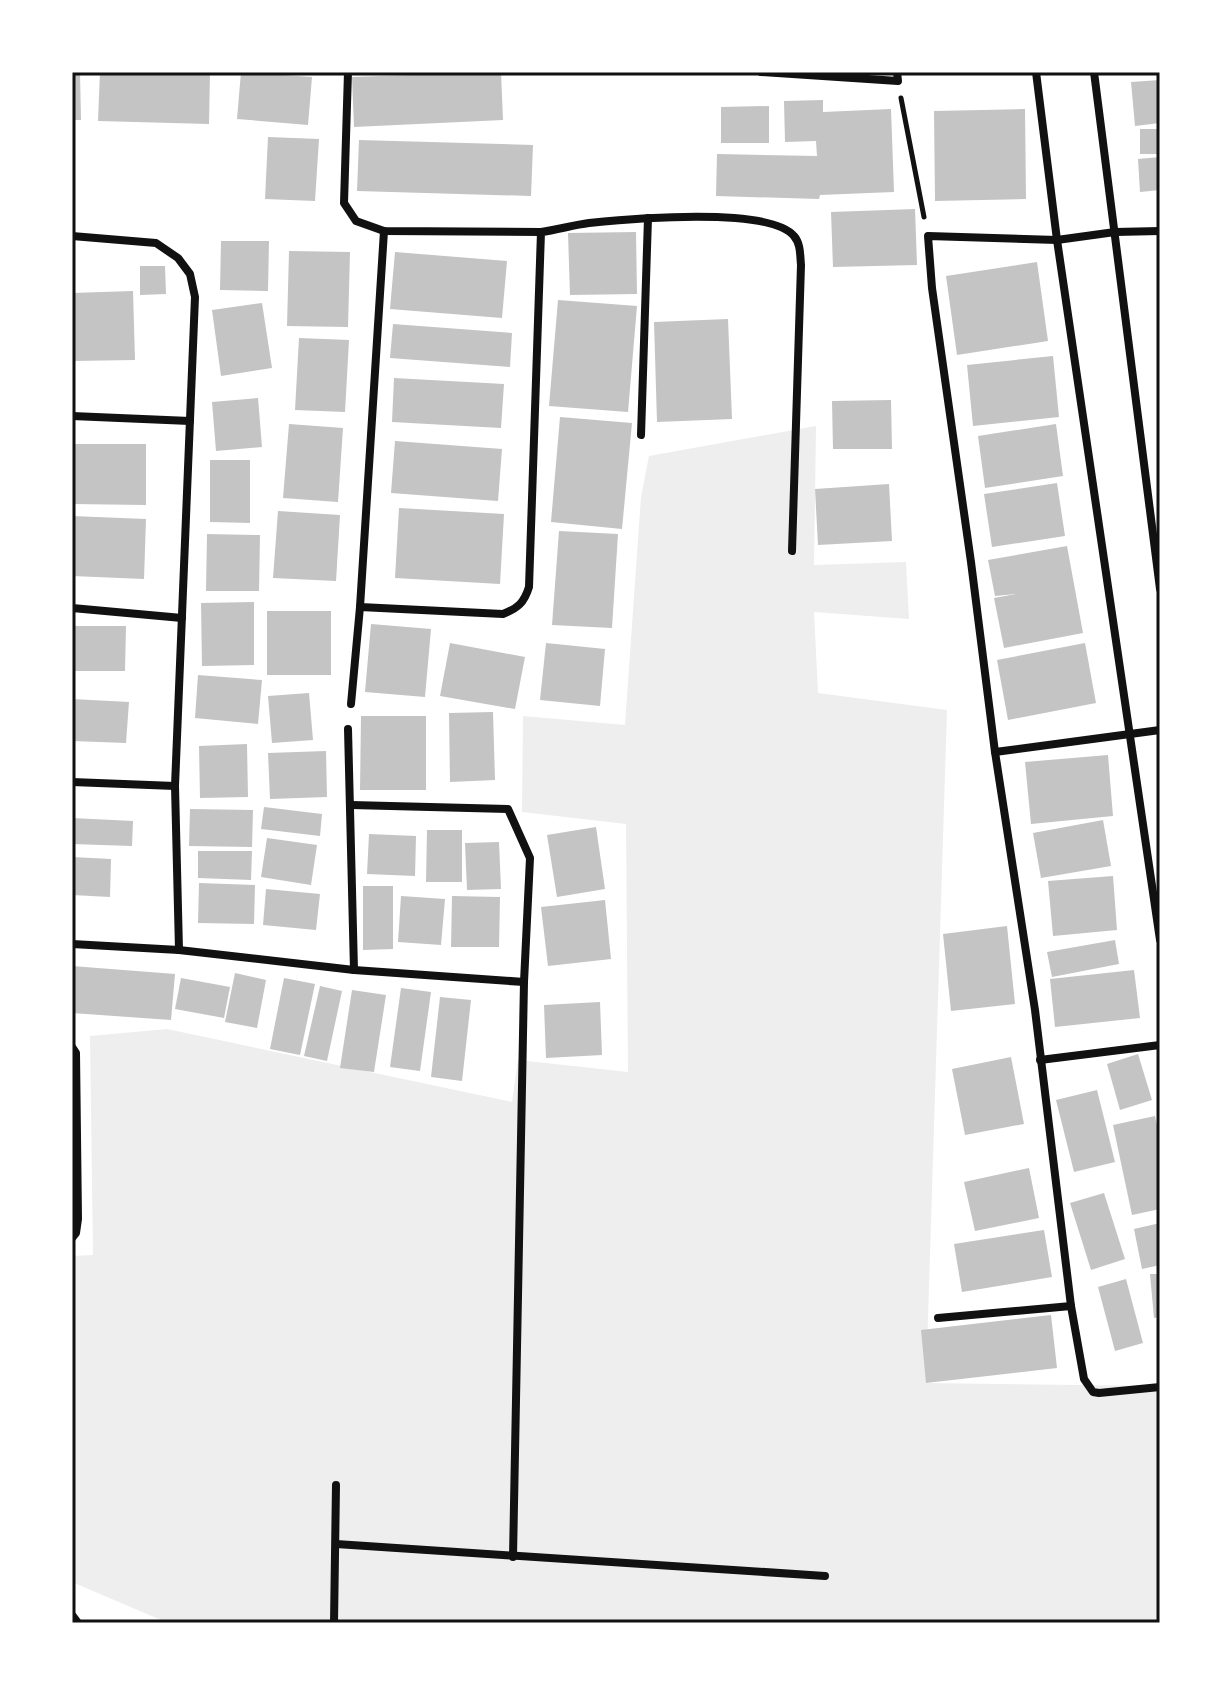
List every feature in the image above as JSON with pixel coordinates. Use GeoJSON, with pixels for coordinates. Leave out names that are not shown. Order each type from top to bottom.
{"type":"FeatureCollection","features":[{"type":"Feature","properties":{"kind":"street"},"geometry":{"type":"LineString","coordinates":[[348,72],[344,203],[356,221],[384,231],[541,232],[585,223],[708,216],[749,220],[783,228],[794,236],[799,246],[801,265],[792,551]]}},
{"type":"Feature","properties":{"kind":"street"},"geometry":{"type":"LineString","coordinates":[[761,72],[897,76]]}},
{"type":"Feature","properties":{"kind":"street"},"geometry":{"type":"LineString","coordinates":[[1036,72],[1057,240],[1160,940]]}},
{"type":"Feature","properties":{"kind":"street"},"geometry":{"type":"LineString","coordinates":[[1094,72],[1160,589]]}},
{"type":"Feature","properties":{"kind":"street"},"geometry":{"type":"LineString","coordinates":[[641,435],[648,218]]}},
{"type":"Feature","properties":{"kind":"street"},"geometry":{"type":"LineString","coordinates":[[351,704],[384,231]]}},
{"type":"Feature","properties":{"kind":"street"},"geometry":{"type":"LineString","coordinates":[[1160,231],[1115,232],[1057,240],[928,236],[932,288],[995,752],[1040,1060],[1071,1306],[1084,1379],[1093,1392],[1109,1394],[1160,1387]]}},
{"type":"Feature","properties":{"kind":"street"},"geometry":{"type":"LineString","coordinates":[[360,607],[503,614],[519,608],[525,600],[529,587],[541,232]]}},
{"type":"Feature","properties":{"kind":"street"},"geometry":{"type":"LineString","coordinates":[[72,236],[156,243],[178,258],[190,274],[195,297],[175,786],[179,950]]}},
{"type":"Feature","properties":{"kind":"street"},"geometry":{"type":"LineString","coordinates":[[72,416],[190,421]]}},
{"type":"Feature","properties":{"kind":"street"},"geometry":{"type":"LineString","coordinates":[[72,608],[182,618]]}},
{"type":"Feature","properties":{"kind":"street"},"geometry":{"type":"LineString","coordinates":[[348,729],[354,970]]}},
{"type":"Feature","properties":{"kind":"street"},"geometry":{"type":"LineString","coordinates":[[995,752],[1160,730]]}},
{"type":"Feature","properties":{"kind":"street"},"geometry":{"type":"LineString","coordinates":[[72,782],[175,786]]}},
{"type":"Feature","properties":{"kind":"street"},"geometry":{"type":"LineString","coordinates":[[351,805],[508,809],[530,858],[524,982],[513,1557]]}},
{"type":"Feature","properties":{"kind":"street"},"geometry":{"type":"LineString","coordinates":[[72,944],[179,950],[354,970],[524,982]]}},
{"type":"Feature","properties":{"kind":"street"},"geometry":{"type":"LineString","coordinates":[[1040,1060],[1160,1045]]}},
{"type":"Feature","properties":{"kind":"street"},"geometry":{"type":"LineString","coordinates":[[72,1047],[76,1053],[78,1219],[72,1238]]}},
{"type":"Feature","properties":{"kind":"street"},"geometry":{"type":"LineString","coordinates":[[938,1318],[1071,1306]]}},
{"type":"Feature","properties":{"kind":"street"},"geometry":{"type":"LineString","coordinates":[[334,1623],[336,1485]]}},
{"type":"Feature","properties":{"kind":"street"},"geometry":{"type":"LineString","coordinates":[[336,1544],[825,1576]]}},
{"type":"Feature","properties":{"kind":"street"},"geometry":{"type":"LineString","coordinates":[[72,1615],[78,1623]]}},
{"type":"Feature","properties":{"kind":"path"},"geometry":{"type":"LineString","coordinates":[[897,76],[928,236]]}},
{"type":"Feature","properties":{"kind":"shaded area"},"geometry":{"type":"Polygon","coordinates":[[[816,426],[814,565],[906,562],[909,619],[814,612],[818,693],[947,710],[926,1383],[1160,1386],[1160,1623],[168,1623],[72,1582],[72,1256],[93,1255],[90,1036],[167,1029],[512,1102],[518,1060],[628,1072],[626,824],[522,812],[523,716],[625,725],[641,497],[649,456],[816,426]]]}},
{"type":"Feature","properties":{"kind":"building"},"geometry":{"type":"Polygon","coordinates":[[[72,72],[80,72],[81,120],[72,120],[72,72]]]}},
{"type":"Feature","properties":{"kind":"building"},"geometry":{"type":"Polygon","coordinates":[[[100,72],[210,72],[209,124],[98,121],[100,72]]]}},
{"type":"Feature","properties":{"kind":"building"},"geometry":{"type":"Polygon","coordinates":[[[241,72],[312,77],[308,125],[237,119],[241,72]]]}},
{"type":"Feature","properties":{"kind":"building"},"geometry":{"type":"Polygon","coordinates":[[[501,72],[503,120],[354,127],[352,77],[501,72]]]}},
{"type":"Feature","properties":{"kind":"building"},"geometry":{"type":"Polygon","coordinates":[[[1160,80],[1160,123],[1135,126],[1131,82],[1160,80]]]}},
{"type":"Feature","properties":{"kind":"building"},"geometry":{"type":"Polygon","coordinates":[[[823,100],[823,112],[891,109],[894,192],[820,195],[819,199],[716,196],[717,154],[817,156],[816,141],[785,142],[784,101],[823,100]]]}},
{"type":"Feature","properties":{"kind":"building"},"geometry":{"type":"Polygon","coordinates":[[[769,106],[769,143],[721,143],[721,107],[769,106]]]}},
{"type":"Feature","properties":{"kind":"building"},"geometry":{"type":"Polygon","coordinates":[[[1025,109],[1026,199],[935,201],[934,111],[1025,109]]]}},
{"type":"Feature","properties":{"kind":"building"},"geometry":{"type":"Polygon","coordinates":[[[1140,129],[1160,129],[1160,154],[1140,154],[1140,129]]]}},
{"type":"Feature","properties":{"kind":"building"},"geometry":{"type":"Polygon","coordinates":[[[268,137],[319,139],[315,201],[265,199],[268,137]]]}},
{"type":"Feature","properties":{"kind":"building"},"geometry":{"type":"Polygon","coordinates":[[[359,140],[533,145],[531,196],[357,191],[359,140]]]}},
{"type":"Feature","properties":{"kind":"building"},"geometry":{"type":"Polygon","coordinates":[[[1160,157],[1160,190],[1140,192],[1138,159],[1160,157]]]}},
{"type":"Feature","properties":{"kind":"building"},"geometry":{"type":"Polygon","coordinates":[[[915,209],[917,265],[833,267],[831,212],[915,209]]]}},
{"type":"Feature","properties":{"kind":"building"},"geometry":{"type":"Polygon","coordinates":[[[636,232],[637,294],[570,295],[568,233],[636,232]]]}},
{"type":"Feature","properties":{"kind":"building"},"geometry":{"type":"Polygon","coordinates":[[[221,241],[269,241],[268,291],[220,290],[221,241]]]}},
{"type":"Feature","properties":{"kind":"building"},"geometry":{"type":"Polygon","coordinates":[[[289,251],[350,252],[348,327],[287,326],[289,251]]]}},
{"type":"Feature","properties":{"kind":"building"},"geometry":{"type":"Polygon","coordinates":[[[395,252],[507,261],[502,318],[390,309],[395,252]]]}},
{"type":"Feature","properties":{"kind":"building"},"geometry":{"type":"Polygon","coordinates":[[[1037,262],[1048,341],[957,355],[946,276],[1037,262]]]}},
{"type":"Feature","properties":{"kind":"building"},"geometry":{"type":"Polygon","coordinates":[[[140,266],[165,266],[166,294],[140,295],[140,266]]]}},
{"type":"Feature","properties":{"kind":"building"},"geometry":{"type":"Polygon","coordinates":[[[133,291],[135,360],[72,361],[72,293],[133,291]]]}},
{"type":"Feature","properties":{"kind":"building"},"geometry":{"type":"Polygon","coordinates":[[[558,300],[637,306],[628,412],[549,406],[558,300]]]}},
{"type":"Feature","properties":{"kind":"building"},"geometry":{"type":"Polygon","coordinates":[[[262,303],[272,368],[221,376],[212,310],[262,303]]]}},
{"type":"Feature","properties":{"kind":"building"},"geometry":{"type":"Polygon","coordinates":[[[728,319],[732,419],[657,422],[654,322],[728,319]]]}},
{"type":"Feature","properties":{"kind":"building"},"geometry":{"type":"Polygon","coordinates":[[[393,324],[512,333],[510,367],[390,358],[393,324]]]}},
{"type":"Feature","properties":{"kind":"building"},"geometry":{"type":"Polygon","coordinates":[[[299,338],[349,340],[345,412],[295,410],[299,338]]]}},
{"type":"Feature","properties":{"kind":"building"},"geometry":{"type":"Polygon","coordinates":[[[1053,356],[1059,417],[973,426],[967,365],[1053,356]]]}},
{"type":"Feature","properties":{"kind":"building"},"geometry":{"type":"Polygon","coordinates":[[[394,378],[504,384],[501,428],[392,422],[394,378]]]}},
{"type":"Feature","properties":{"kind":"building"},"geometry":{"type":"Polygon","coordinates":[[[258,398],[262,447],[216,451],[212,402],[258,398]]]}},
{"type":"Feature","properties":{"kind":"building"},"geometry":{"type":"Polygon","coordinates":[[[891,400],[892,449],[833,449],[832,401],[891,400]]]}},
{"type":"Feature","properties":{"kind":"building"},"geometry":{"type":"Polygon","coordinates":[[[560,417],[632,423],[622,529],[551,522],[560,417]]]}},
{"type":"Feature","properties":{"kind":"building"},"geometry":{"type":"Polygon","coordinates":[[[289,424],[343,428],[338,502],[283,498],[289,424]]]}},
{"type":"Feature","properties":{"kind":"building"},"geometry":{"type":"Polygon","coordinates":[[[1056,424],[1063,476],[985,488],[978,436],[1056,424]]]}},
{"type":"Feature","properties":{"kind":"building"},"geometry":{"type":"Polygon","coordinates":[[[395,441],[502,449],[498,501],[391,493],[395,441]]]}},
{"type":"Feature","properties":{"kind":"building"},"geometry":{"type":"Polygon","coordinates":[[[72,444],[146,444],[146,505],[72,504],[72,444]]]}},
{"type":"Feature","properties":{"kind":"building"},"geometry":{"type":"Polygon","coordinates":[[[210,460],[250,460],[250,523],[210,522],[210,460]]]}},
{"type":"Feature","properties":{"kind":"building"},"geometry":{"type":"Polygon","coordinates":[[[1057,483],[1065,536],[992,547],[984,494],[1057,483]]]}},
{"type":"Feature","properties":{"kind":"building"},"geometry":{"type":"Polygon","coordinates":[[[889,484],[892,541],[818,545],[815,489],[889,484]]]}},
{"type":"Feature","properties":{"kind":"building"},"geometry":{"type":"Polygon","coordinates":[[[399,508],[504,514],[500,584],[395,578],[399,508]]]}},
{"type":"Feature","properties":{"kind":"building"},"geometry":{"type":"Polygon","coordinates":[[[278,511],[340,515],[336,581],[273,578],[278,511]]]}},
{"type":"Feature","properties":{"kind":"building"},"geometry":{"type":"Polygon","coordinates":[[[72,516],[146,519],[144,579],[72,576],[72,516]]]}},
{"type":"Feature","properties":{"kind":"building"},"geometry":{"type":"Polygon","coordinates":[[[559,531],[618,534],[612,628],[552,625],[559,531]]]}},
{"type":"Feature","properties":{"kind":"building"},"geometry":{"type":"Polygon","coordinates":[[[207,534],[260,535],[259,591],[206,591],[207,534]]]}},
{"type":"Feature","properties":{"kind":"building"},"geometry":{"type":"Polygon","coordinates":[[[1067,546],[1083,633],[1004,648],[994,598],[1016,594],[995,596],[988,560],[1067,546]]]}},
{"type":"Feature","properties":{"kind":"building"},"geometry":{"type":"Polygon","coordinates":[[[254,602],[254,665],[202,666],[201,603],[254,602]]]}},
{"type":"Feature","properties":{"kind":"building"},"geometry":{"type":"Polygon","coordinates":[[[267,611],[331,611],[331,675],[267,675],[267,611]]]}},
{"type":"Feature","properties":{"kind":"building"},"geometry":{"type":"Polygon","coordinates":[[[371,624],[431,629],[425,697],[365,692],[371,624]]]}},
{"type":"Feature","properties":{"kind":"building"},"geometry":{"type":"Polygon","coordinates":[[[72,626],[126,626],[125,671],[72,671],[72,626]]]}},
{"type":"Feature","properties":{"kind":"building"},"geometry":{"type":"Polygon","coordinates":[[[450,643],[525,657],[515,709],[440,696],[450,643]]]}},
{"type":"Feature","properties":{"kind":"building"},"geometry":{"type":"Polygon","coordinates":[[[546,643],[605,649],[600,706],[540,700],[546,643]]]}},
{"type":"Feature","properties":{"kind":"building"},"geometry":{"type":"Polygon","coordinates":[[[1085,643],[1096,703],[1008,720],[997,660],[1085,643]]]}},
{"type":"Feature","properties":{"kind":"building"},"geometry":{"type":"Polygon","coordinates":[[[198,675],[262,680],[258,724],[195,718],[198,675]]]}},
{"type":"Feature","properties":{"kind":"building"},"geometry":{"type":"Polygon","coordinates":[[[309,693],[313,740],[272,743],[268,696],[309,693]]]}},
{"type":"Feature","properties":{"kind":"building"},"geometry":{"type":"Polygon","coordinates":[[[72,699],[129,702],[126,743],[72,741],[72,699]]]}},
{"type":"Feature","properties":{"kind":"building"},"geometry":{"type":"Polygon","coordinates":[[[493,712],[495,780],[450,782],[449,713],[493,712]]]}},
{"type":"Feature","properties":{"kind":"building"},"geometry":{"type":"Polygon","coordinates":[[[361,716],[426,716],[426,790],[360,790],[361,716]]]}},
{"type":"Feature","properties":{"kind":"building"},"geometry":{"type":"Polygon","coordinates":[[[247,744],[248,797],[200,798],[199,746],[247,744]]]}},
{"type":"Feature","properties":{"kind":"building"},"geometry":{"type":"Polygon","coordinates":[[[326,751],[327,797],[270,799],[268,753],[326,751]]]}},
{"type":"Feature","properties":{"kind":"building"},"geometry":{"type":"Polygon","coordinates":[[[1108,755],[1113,816],[1031,824],[1025,762],[1108,755]]]}},
{"type":"Feature","properties":{"kind":"building"},"geometry":{"type":"Polygon","coordinates":[[[264,807],[322,814],[320,836],[261,829],[264,807]]]}},
{"type":"Feature","properties":{"kind":"building"},"geometry":{"type":"Polygon","coordinates":[[[190,809],[253,810],[252,847],[189,846],[190,809]]]}},
{"type":"Feature","properties":{"kind":"building"},"geometry":{"type":"Polygon","coordinates":[[[72,818],[133,821],[132,846],[72,844],[72,818]]]}},
{"type":"Feature","properties":{"kind":"building"},"geometry":{"type":"Polygon","coordinates":[[[1103,820],[1111,866],[1041,878],[1033,833],[1103,820]]]}},
{"type":"Feature","properties":{"kind":"building"},"geometry":{"type":"Polygon","coordinates":[[[596,827],[605,889],[557,897],[547,835],[596,827]]]}},
{"type":"Feature","properties":{"kind":"building"},"geometry":{"type":"Polygon","coordinates":[[[427,830],[462,830],[462,882],[426,882],[427,830]]]}},
{"type":"Feature","properties":{"kind":"building"},"geometry":{"type":"Polygon","coordinates":[[[369,834],[416,836],[415,876],[367,874],[369,834]]]}},
{"type":"Feature","properties":{"kind":"building"},"geometry":{"type":"Polygon","coordinates":[[[267,838],[317,845],[311,885],[261,877],[267,838]]]}},
{"type":"Feature","properties":{"kind":"building"},"geometry":{"type":"Polygon","coordinates":[[[499,842],[501,889],[467,890],[465,843],[499,842]]]}},
{"type":"Feature","properties":{"kind":"building"},"geometry":{"type":"Polygon","coordinates":[[[198,851],[252,851],[251,880],[198,878],[198,851]]]}},
{"type":"Feature","properties":{"kind":"building"},"geometry":{"type":"Polygon","coordinates":[[[72,857],[111,859],[110,897],[72,895],[72,857]]]}},
{"type":"Feature","properties":{"kind":"building"},"geometry":{"type":"Polygon","coordinates":[[[1113,876],[1117,930],[1053,936],[1048,881],[1113,876]]]}},
{"type":"Feature","properties":{"kind":"building"},"geometry":{"type":"Polygon","coordinates":[[[199,883],[255,885],[254,924],[198,923],[199,883]]]}},
{"type":"Feature","properties":{"kind":"building"},"geometry":{"type":"Polygon","coordinates":[[[363,886],[393,886],[393,949],[363,950],[363,886]]]}},
{"type":"Feature","properties":{"kind":"building"},"geometry":{"type":"Polygon","coordinates":[[[266,889],[320,894],[316,930],[263,925],[266,889]]]}},
{"type":"Feature","properties":{"kind":"building"},"geometry":{"type":"Polygon","coordinates":[[[401,896],[445,899],[441,945],[398,942],[401,896]]]}},
{"type":"Feature","properties":{"kind":"building"},"geometry":{"type":"Polygon","coordinates":[[[452,896],[500,897],[499,947],[451,947],[452,896]]]}},
{"type":"Feature","properties":{"kind":"building"},"geometry":{"type":"Polygon","coordinates":[[[605,900],[611,959],[548,966],[541,907],[605,900]]]}},
{"type":"Feature","properties":{"kind":"building"},"geometry":{"type":"Polygon","coordinates":[[[1007,926],[1015,1004],[951,1011],[943,934],[1007,926]]]}},
{"type":"Feature","properties":{"kind":"building"},"geometry":{"type":"Polygon","coordinates":[[[1115,940],[1119,964],[1052,977],[1047,952],[1115,940]]]}},
{"type":"Feature","properties":{"kind":"building"},"geometry":{"type":"Polygon","coordinates":[[[72,966],[175,974],[171,1020],[72,1013],[72,966]]]}},
{"type":"Feature","properties":{"kind":"building"},"geometry":{"type":"Polygon","coordinates":[[[1134,970],[1140,1018],[1055,1027],[1050,979],[1134,970]]]}},
{"type":"Feature","properties":{"kind":"building"},"geometry":{"type":"Polygon","coordinates":[[[235,973],[266,980],[257,1028],[225,1022],[235,973]]]}},
{"type":"Feature","properties":{"kind":"building"},"geometry":{"type":"Polygon","coordinates":[[[181,978],[230,987],[224,1018],[175,1009],[181,978]]]}},
{"type":"Feature","properties":{"kind":"building"},"geometry":{"type":"Polygon","coordinates":[[[284,978],[315,984],[300,1055],[270,1049],[284,978]]]}},
{"type":"Feature","properties":{"kind":"building"},"geometry":{"type":"Polygon","coordinates":[[[320,986],[342,991],[327,1061],[304,1056],[320,986]]]}},
{"type":"Feature","properties":{"kind":"building"},"geometry":{"type":"Polygon","coordinates":[[[401,988],[431,992],[420,1071],[390,1067],[401,988]]]}},
{"type":"Feature","properties":{"kind":"building"},"geometry":{"type":"Polygon","coordinates":[[[352,990],[386,995],[374,1072],[340,1068],[352,990]]]}},
{"type":"Feature","properties":{"kind":"building"},"geometry":{"type":"Polygon","coordinates":[[[440,997],[471,1000],[462,1081],[431,1077],[440,997]]]}},
{"type":"Feature","properties":{"kind":"building"},"geometry":{"type":"Polygon","coordinates":[[[600,1002],[602,1055],[546,1058],[544,1005],[600,1002]]]}},
{"type":"Feature","properties":{"kind":"building"},"geometry":{"type":"Polygon","coordinates":[[[1138,1054],[1152,1100],[1120,1110],[1107,1064],[1138,1054]]]}},
{"type":"Feature","properties":{"kind":"building"},"geometry":{"type":"Polygon","coordinates":[[[1011,1057],[1024,1124],[965,1135],[952,1069],[1011,1057]]]}},
{"type":"Feature","properties":{"kind":"building"},"geometry":{"type":"Polygon","coordinates":[[[1097,1090],[1115,1162],[1074,1172],[1056,1100],[1097,1090]]]}},
{"type":"Feature","properties":{"kind":"building"},"geometry":{"type":"Polygon","coordinates":[[[1155,1116],[1160,1139],[1160,1209],[1132,1215],[1113,1125],[1155,1116]]]}},
{"type":"Feature","properties":{"kind":"building"},"geometry":{"type":"Polygon","coordinates":[[[1029,1168],[1039,1218],[975,1231],[964,1182],[1029,1168]]]}},
{"type":"Feature","properties":{"kind":"building"},"geometry":{"type":"Polygon","coordinates":[[[1104,1193],[1125,1259],[1091,1270],[1070,1203],[1104,1193]]]}},
{"type":"Feature","properties":{"kind":"building"},"geometry":{"type":"Polygon","coordinates":[[[1160,1223],[1160,1265],[1142,1269],[1134,1229],[1160,1223]]]}},
{"type":"Feature","properties":{"kind":"building"},"geometry":{"type":"Polygon","coordinates":[[[1044,1230],[1052,1277],[962,1292],[954,1244],[1044,1230]]]}},
{"type":"Feature","properties":{"kind":"building"},"geometry":{"type":"Polygon","coordinates":[[[1150,1274],[1160,1274],[1160,1317],[1154,1318],[1150,1274]]]}},
{"type":"Feature","properties":{"kind":"building"},"geometry":{"type":"Polygon","coordinates":[[[1126,1279],[1143,1343],[1115,1351],[1098,1287],[1126,1279]]]}},
{"type":"Feature","properties":{"kind":"building"},"geometry":{"type":"Polygon","coordinates":[[[1051,1315],[1057,1368],[926,1383],[921,1330],[1051,1315]]]}}]}
